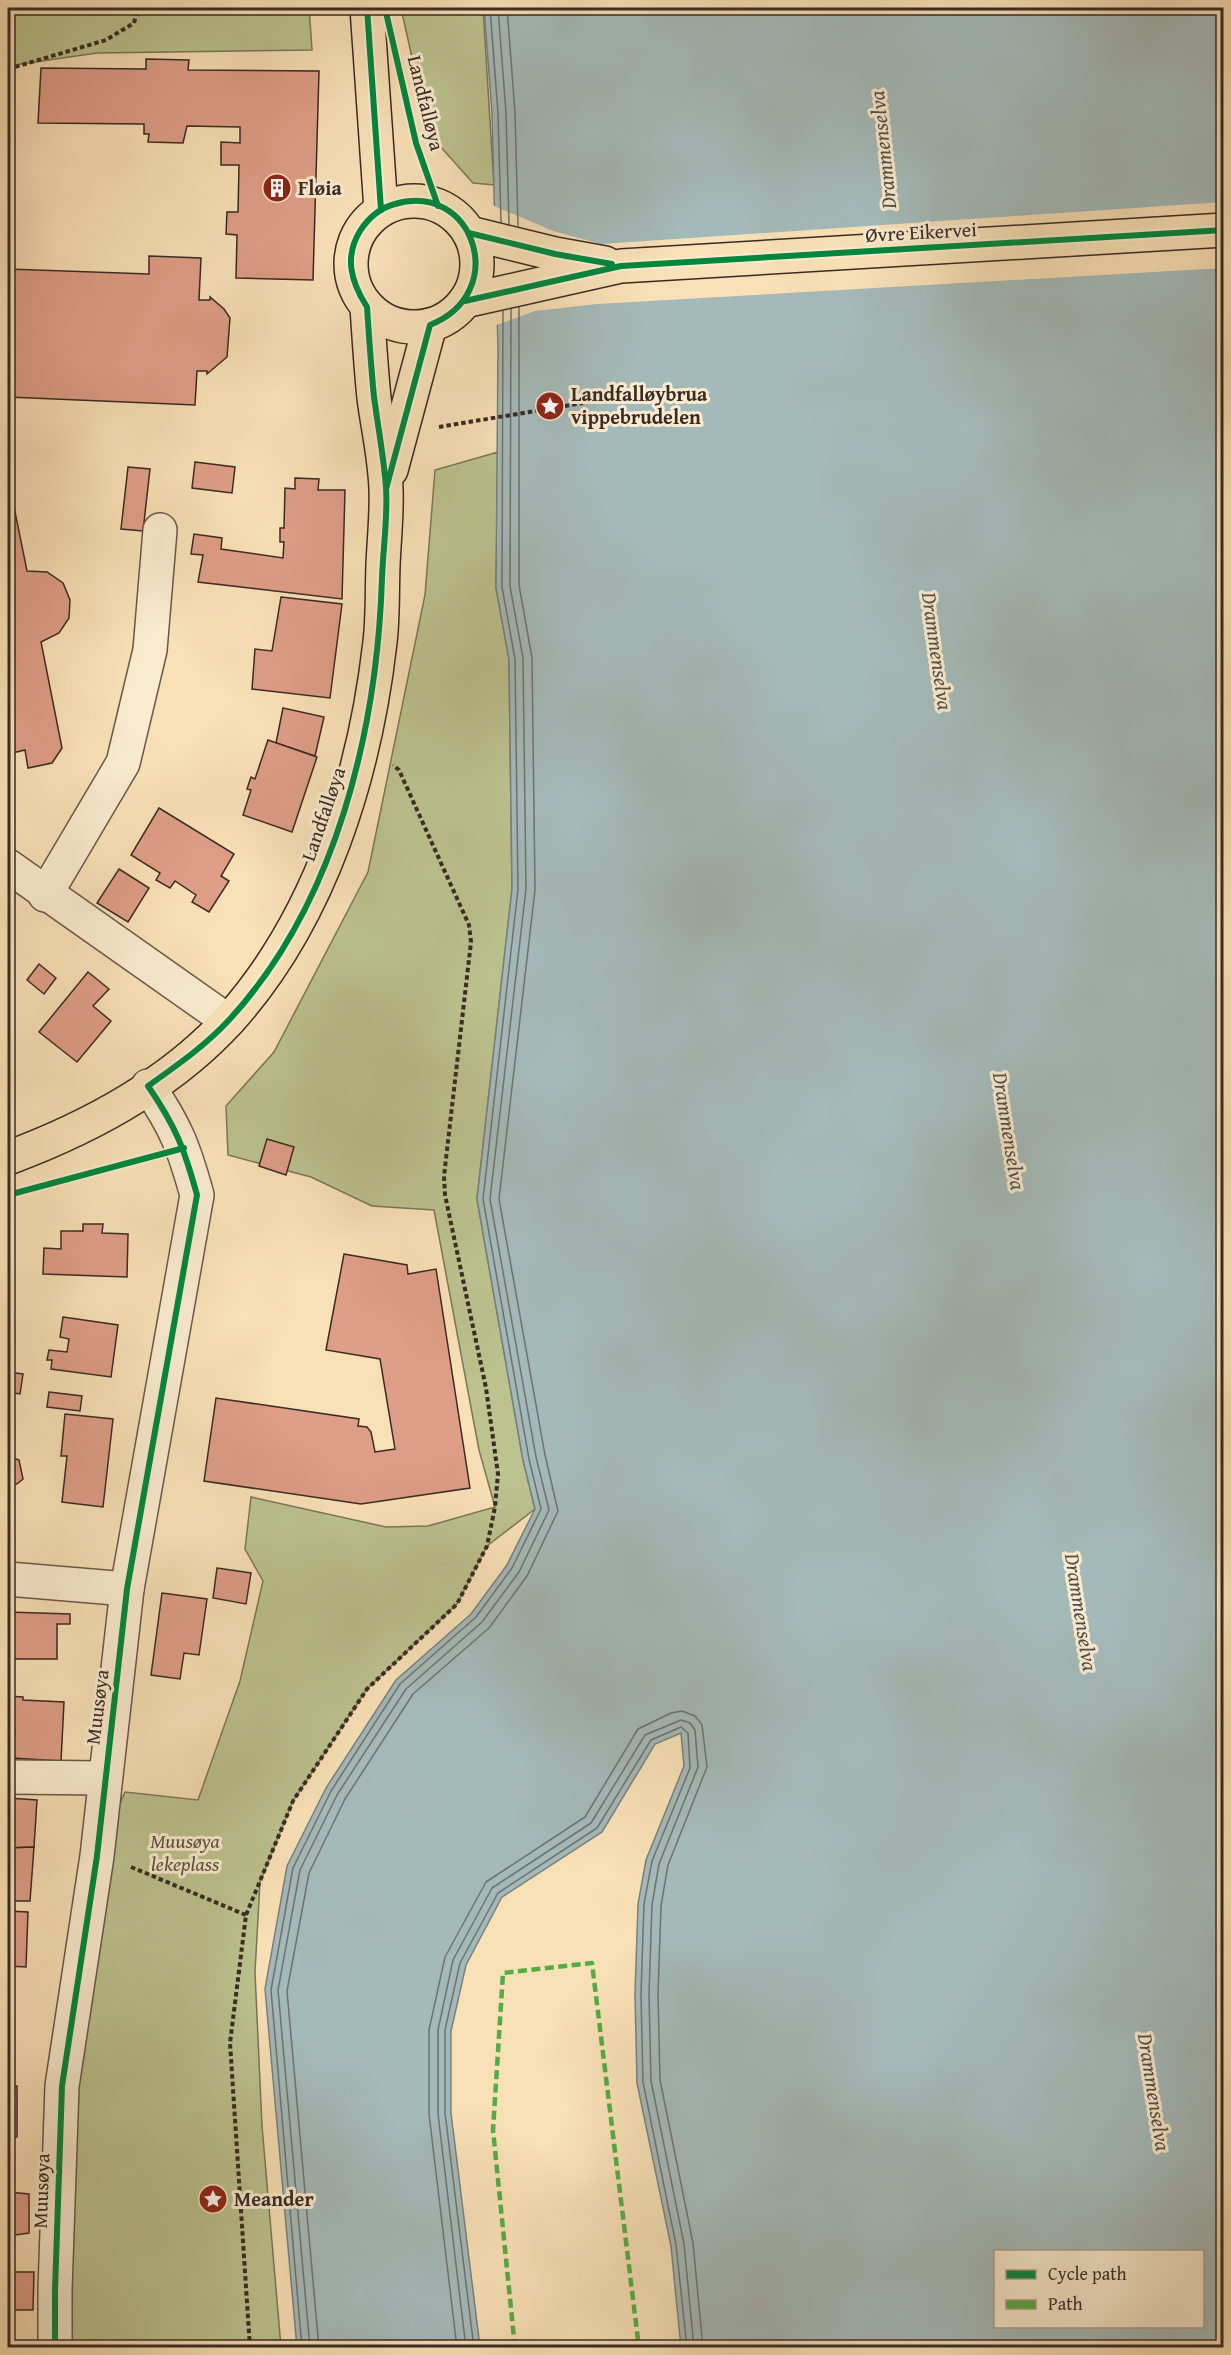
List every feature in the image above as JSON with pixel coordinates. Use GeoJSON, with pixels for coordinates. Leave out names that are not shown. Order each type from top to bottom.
{"type":"FeatureCollection","features":[{"type":"Feature","properties":{"kind":"main road"},"geometry":{"type":"LineString","coordinates":[[367,8],[381,210]]}},
{"type":"Feature","properties":{"kind":"main road"},"geometry":{"type":"LineString","coordinates":[[407,200],[425,201],[443,207],[477,235],[477,260],[472,288],[474,299],[430,325],[413,327],[396,325],[380,318],[367,307],[354,287],[350,264],[354,241],[366,221],[381,210],[407,200]]}},
{"type":"Feature","properties":{"kind":"main road","name":"Øvre Eikervei"},"geometry":{"type":"LineString","coordinates":[[474,299],[621,266],[1224,230]]}},
{"type":"Feature","properties":{"kind":"main road","name":"Øvre Eikervei"},"geometry":{"type":"LineString","coordinates":[[477,235],[621,266]]}},
{"type":"Feature","properties":{"kind":"main road","name":"Landfalløya"},"geometry":{"type":"LineString","coordinates":[[8,1158],[89,1124],[189,1057],[228,1021],[268,970],[320,876],[340,823],[365,736],[380,640],[386,489],[367,307]]}},
{"type":"Feature","properties":{"kind":"main road","name":"Landfalløya"},"geometry":{"type":"LineString","coordinates":[[386,489],[430,325]]}},
{"type":"Feature","properties":{"kind":"street"},"geometry":{"type":"LineString","coordinates":[[45,895],[123,763],[150,650],[160,530]]}},
{"type":"Feature","properties":{"kind":"street"},"geometry":{"type":"LineString","coordinates":[[8,866],[45,895],[228,1021]]}},
{"type":"Feature","properties":{"kind":"street","name":"Muusøya"},"geometry":{"type":"LineString","coordinates":[[55,2348],[62,2086],[97,1857],[127,1589],[197,1195],[184,1148],[172,1121],[148,1086]]}},
{"type":"Feature","properties":{"kind":"street"},"geometry":{"type":"LineString","coordinates":[[8,1579],[127,1589]]}},
{"type":"Feature","properties":{"kind":"street"},"geometry":{"type":"LineString","coordinates":[[8,1777],[105,1778]]}},
{"type":"Feature","properties":{"kind":"path"},"geometry":{"type":"LineString","coordinates":[[8,69],[106,40],[134,23],[138,8]]}},
{"type":"Feature","properties":{"kind":"path"},"geometry":{"type":"LineString","coordinates":[[472,421],[583,403]]}},
{"type":"Feature","properties":{"kind":"path"},"geometry":{"type":"LineString","coordinates":[[250,2348],[230,2043],[246,1916],[293,1801],[367,1689],[457,1604],[487,1546],[495,1507],[498,1474],[486,1388],[445,1195],[444,1176],[471,942],[469,925],[399,770],[365,736]]}},
{"type":"Feature","properties":{"kind":"path"},"geometry":{"type":"LineString","coordinates":[[97,1857],[113,1860],[246,1916]]}},
{"type":"Feature","properties":{"kind":"green space"},"geometry":{"type":"Polygon","coordinates":[[[8,8],[309,8],[312,50],[97,53],[8,66],[8,8]]]}},
{"type":"Feature","properties":{"kind":"green space"},"geometry":{"type":"Polygon","coordinates":[[[401,8],[483,8],[494,185],[473,183],[429,134],[401,8]]]}},
{"type":"Feature","properties":{"kind":"green space","name":"Muusøya lekeplass"},"geometry":{"type":"Polygon","coordinates":[[[498,452],[496,588],[509,659],[512,889],[477,1199],[523,1460],[535,1509],[487,1546],[457,1604],[367,1689],[293,1801],[260,1882],[255,1972],[262,2126],[281,2347],[55,2348],[97,1856],[125,1792],[198,1800],[240,1681],[263,1581],[245,1549],[251,1497],[386,1527],[428,1526],[495,1507],[479,1450],[434,1210],[372,1206],[311,1177],[228,1155],[226,1106],[274,1052],[368,872],[425,595],[435,470],[498,452]]]}},
{"type":"Feature","properties":{"kind":"water","name":"Drammenselva"},"geometry":{"type":"Polygon","coordinates":[[[484,8],[1223,8],[1223,2347],[681,2347],[671,2246],[637,2083],[635,1994],[638,1904],[646,1860],[684,1766],[681,1733],[655,1744],[602,1832],[502,1897],[466,1965],[451,2031],[451,2113],[480,2347],[297,2348],[265,1989],[287,1866],[326,1788],[396,1680],[471,1614],[507,1565],[535,1509],[523,1460],[477,1199],[512,889],[509,659],[496,588],[498,348],[492,113],[484,8]]]}},
{"type":"Feature","properties":{"kind":"pier"},"geometry":{"type":"Polygon","coordinates":[[[1223,202],[1223,268],[597,304],[535,311],[494,326],[492,205],[553,231],[601,244],[1223,202]]]}},
{"type":"Feature","properties":{"kind":"building","name":"Fløia"},"geometry":{"type":"Polygon","coordinates":[[[146,59],[189,60],[188,70],[319,71],[313,280],[236,278],[237,235],[226,234],[227,212],[238,212],[239,165],[221,165],[221,142],[240,143],[240,127],[187,126],[183,143],[148,142],[149,134],[144,134],[144,124],[38,123],[41,68],[146,69],[146,59]]]}},
{"type":"Feature","properties":{"kind":"building"},"geometry":{"type":"Polygon","coordinates":[[[8,86],[11,86],[8,174],[8,86]]]}},
{"type":"Feature","properties":{"kind":"building"},"geometry":{"type":"Polygon","coordinates":[[[149,256],[201,258],[199,300],[210,300],[210,297],[224,309],[230,318],[227,357],[207,374],[207,371],[197,371],[195,405],[8,397],[8,269],[149,274],[149,256]]]}},
{"type":"Feature","properties":{"kind":"building"},"geometry":{"type":"Polygon","coordinates":[[[195,462],[235,467],[232,493],[192,488],[195,462]]]}},
{"type":"Feature","properties":{"kind":"building"},"geometry":{"type":"Polygon","coordinates":[[[128,467],[150,469],[143,531],[121,529],[128,467]]]}},
{"type":"Feature","properties":{"kind":"building"},"geometry":{"type":"Polygon","coordinates":[[[8,477],[27,571],[47,572],[63,583],[70,600],[69,618],[59,633],[41,642],[62,748],[52,763],[28,768],[25,750],[8,754],[8,477]]]}},
{"type":"Feature","properties":{"kind":"building"},"geometry":{"type":"Polygon","coordinates":[[[295,478],[319,479],[318,490],[345,490],[342,599],[198,582],[203,555],[191,554],[194,534],[222,538],[221,549],[283,558],[284,542],[280,542],[280,528],[284,528],[285,488],[295,489],[295,478]]]}},
{"type":"Feature","properties":{"kind":"building"},"geometry":{"type":"Polygon","coordinates":[[[281,597],[342,604],[330,698],[252,689],[255,649],[272,651],[281,597]]]}},
{"type":"Feature","properties":{"kind":"building"},"geometry":{"type":"Polygon","coordinates":[[[283,708],[324,717],[315,756],[276,743],[283,708]]]}},
{"type":"Feature","properties":{"kind":"building"},"geometry":{"type":"Polygon","coordinates":[[[268,740],[317,757],[292,832],[243,815],[251,790],[247,789],[251,777],[255,779],[268,740]]]}},
{"type":"Feature","properties":{"kind":"building"},"geometry":{"type":"Polygon","coordinates":[[[159,808],[234,854],[221,876],[229,881],[209,912],[192,902],[196,895],[175,881],[170,888],[156,880],[160,873],[131,855],[159,808]]]}},
{"type":"Feature","properties":{"kind":"building"},"geometry":{"type":"Polygon","coordinates":[[[119,869],[149,888],[128,922],[97,903],[119,869]]]}},
{"type":"Feature","properties":{"kind":"building"},"geometry":{"type":"Polygon","coordinates":[[[39,964],[56,978],[44,994],[27,980],[39,964]]]}},
{"type":"Feature","properties":{"kind":"building"},"geometry":{"type":"Polygon","coordinates":[[[88,972],[109,989],[93,1006],[111,1021],[77,1062],[39,1032],[88,972]]]}},
{"type":"Feature","properties":{"kind":"building"},"geometry":{"type":"Polygon","coordinates":[[[267,1139],[294,1147],[286,1175],[259,1166],[267,1139]]]}},
{"type":"Feature","properties":{"kind":"building"},"geometry":{"type":"Polygon","coordinates":[[[83,1224],[103,1224],[102,1233],[128,1234],[127,1277],[43,1274],[44,1248],[61,1249],[61,1231],[83,1231],[83,1224]]]}},
{"type":"Feature","properties":{"kind":"building"},"geometry":{"type":"Polygon","coordinates":[[[344,1254],[407,1265],[408,1274],[436,1269],[470,1488],[361,1504],[204,1481],[216,1398],[359,1419],[358,1426],[367,1427],[371,1432],[375,1452],[395,1449],[380,1359],[326,1350],[344,1254]]]}},
{"type":"Feature","properties":{"kind":"building"},"geometry":{"type":"Polygon","coordinates":[[[63,1317],[118,1325],[111,1377],[51,1369],[52,1360],[47,1360],[49,1350],[67,1352],[69,1339],[60,1337],[63,1317]]]}},
{"type":"Feature","properties":{"kind":"building"},"geometry":{"type":"Polygon","coordinates":[[[8,1372],[23,1374],[20,1394],[8,1392],[8,1372]]]}},
{"type":"Feature","properties":{"kind":"building"},"geometry":{"type":"Polygon","coordinates":[[[49,1392],[82,1396],[80,1411],[47,1407],[49,1392]]]}},
{"type":"Feature","properties":{"kind":"building"},"geometry":{"type":"Polygon","coordinates":[[[65,1414],[113,1419],[103,1507],[62,1502],[67,1456],[61,1456],[65,1414]]]}},
{"type":"Feature","properties":{"kind":"building"},"geometry":{"type":"Polygon","coordinates":[[[8,1456],[19,1460],[23,1479],[17,1484],[9,1483],[8,1501],[8,1456]]]}},
{"type":"Feature","properties":{"kind":"building"},"geometry":{"type":"Polygon","coordinates":[[[217,1568],[251,1573],[246,1604],[213,1598],[217,1568]]]}},
{"type":"Feature","properties":{"kind":"building"},"geometry":{"type":"Polygon","coordinates":[[[162,1593],[207,1599],[199,1655],[184,1653],[180,1679],[151,1675],[162,1593]]]}},
{"type":"Feature","properties":{"kind":"building"},"geometry":{"type":"Polygon","coordinates":[[[8,1612],[70,1614],[70,1624],[57,1624],[57,1659],[8,1659],[8,1612]]]}},
{"type":"Feature","properties":{"kind":"building"},"geometry":{"type":"Polygon","coordinates":[[[8,1696],[23,1697],[23,1700],[64,1702],[61,1761],[13,1758],[15,1730],[8,1730],[8,1696]]]}},
{"type":"Feature","properties":{"kind":"building"},"geometry":{"type":"Polygon","coordinates":[[[8,1798],[37,1800],[34,1847],[8,1848],[8,1798]]]}},
{"type":"Feature","properties":{"kind":"building"},"geometry":{"type":"Polygon","coordinates":[[[34,1847],[30,1901],[8,1901],[8,1848],[34,1847]]]}},
{"type":"Feature","properties":{"kind":"building"},"geometry":{"type":"Polygon","coordinates":[[[8,1911],[28,1912],[26,1967],[8,1966],[8,1911]]]}},
{"type":"Feature","properties":{"kind":"building"},"geometry":{"type":"Polygon","coordinates":[[[8,2086],[17,2086],[17,2137],[8,2137],[8,2086]]]}},
{"type":"Feature","properties":{"kind":"building"},"geometry":{"type":"Polygon","coordinates":[[[8,2192],[29,2194],[29,2233],[8,2236],[8,2192]]]}},
{"type":"Feature","properties":{"kind":"building"},"geometry":{"type":"Polygon","coordinates":[[[8,2272],[34,2272],[33,2310],[8,2310],[8,2272]]]}},
{"type":"Feature","properties":{"kind":"marked path"},"geometry":{"type":"LineString","coordinates":[[515,2348],[493,2130],[503,1973],[592,1963],[639,2348]]}},
{"type":"Feature","properties":{"kind":"cycle path"},"geometry":{"type":"LineString","coordinates":[[367,8],[381,210]]}},
{"type":"Feature","properties":{"kind":"cycle path"},"geometry":{"type":"LineString","coordinates":[[385,8],[416,143],[438,206]]}},
{"type":"Feature","properties":{"kind":"cycle path"},"geometry":{"type":"LineString","coordinates":[[55,2348],[62,2086],[97,1856],[127,1589],[197,1195],[178,1138],[148,1086],[220,1029],[266,974],[297,924],[323,870],[344,813],[360,755],[371,695],[378,636],[386,510],[385,477],[374,397],[367,307],[354,279],[352,250],[360,231],[371,217],[395,204],[423,201],[445,209],[462,224],[472,244],[475,267],[470,289],[455,310],[430,325],[386,489]]}},
{"type":"Feature","properties":{"kind":"cycle path"},"geometry":{"type":"LineString","coordinates":[[465,301],[621,266],[1224,230]]}},
{"type":"Feature","properties":{"kind":"cycle path"},"geometry":{"type":"LineString","coordinates":[[469,233],[555,254],[612,264]]}},
{"type":"Feature","properties":{"kind":"cycle path"},"geometry":{"type":"LineString","coordinates":[[8,1195],[184,1148]]}},
{"type":"Feature","properties":{"kind":"place","name":"Fløia"},"geometry":{"type":"Point","coordinates":[277,188]}},
{"type":"Feature","properties":{"kind":"place","name":"Landfalløybrua vippebrudelen"},"geometry":{"type":"Point","coordinates":[550,406]}},
{"type":"Feature","properties":{"kind":"place","name":"Meander"},"geometry":{"type":"Point","coordinates":[213,2199]}}]}
